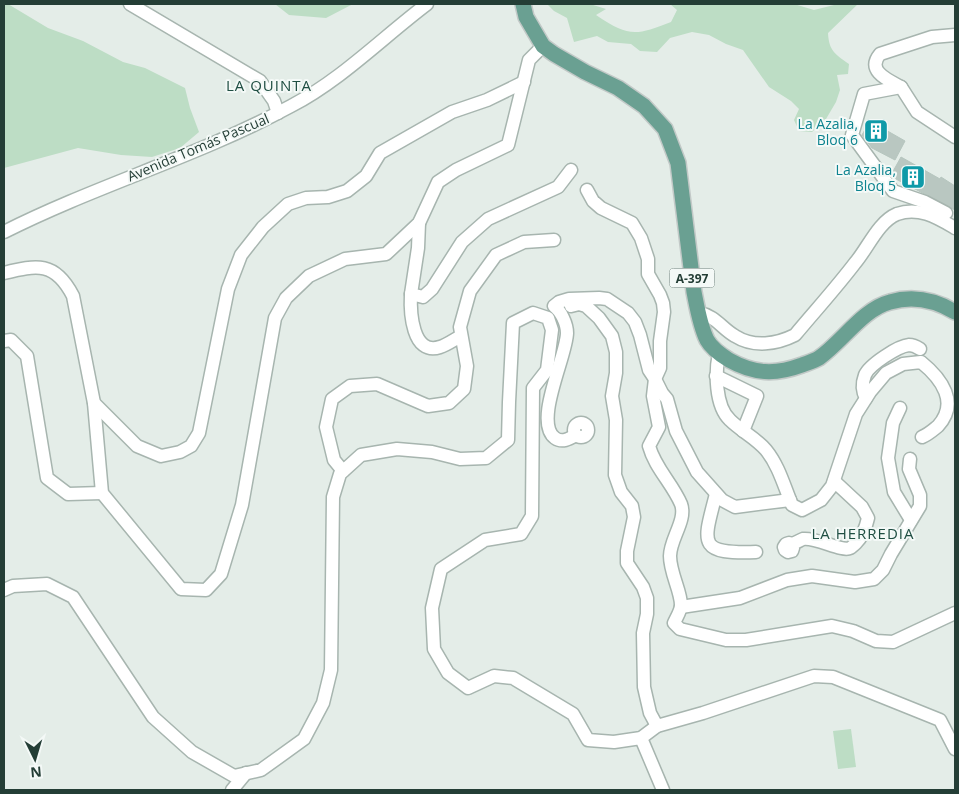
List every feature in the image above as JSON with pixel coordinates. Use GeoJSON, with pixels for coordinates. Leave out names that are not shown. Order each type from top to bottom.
{"type":"FeatureCollection","features":[{"type":"Feature","properties":{"kind":"main road","name":"A-397"},"geometry":{"type":"LineString","coordinates":[[523,4],[526,17],[543,46],[585,72],[618,88],[644,106],[665,129],[678,163],[694,292],[699,313],[707,340],[719,354],[742,367],[766,372],[787,371],[818,359],[870,313],[889,302],[918,298],[940,303],[955,312]]}},
{"type":"Feature","properties":{"kind":"street"},"geometry":{"type":"LineString","coordinates":[[130,4],[260,81],[274,101],[278,113]]}},
{"type":"Feature","properties":{"kind":"street","name":"Avenida Tomás Pascual"},"geometry":{"type":"LineString","coordinates":[[4,232],[99,189],[230,137],[278,113],[325,86],[427,4]]}},
{"type":"Feature","properties":{"kind":"street"},"geometry":{"type":"LineString","coordinates":[[955,35],[932,37],[880,54],[876,61],[877,72],[901,87],[917,112],[955,137]]}},
{"type":"Feature","properties":{"kind":"street"},"geometry":{"type":"LineString","coordinates":[[4,273],[40,267],[54,272],[66,282],[73,296],[94,403],[102,493],[181,589],[206,590],[221,574],[242,505],[275,318],[286,298],[309,276],[346,260],[386,254],[419,223],[438,182],[456,170],[508,145],[529,60],[543,46]]}},
{"type":"Feature","properties":{"kind":"street"},"geometry":{"type":"LineString","coordinates":[[94,403],[137,446],[161,456],[180,452],[191,446],[199,433],[228,289],[241,255],[263,228],[288,204],[306,198],[328,197],[347,190],[366,176],[380,153],[452,112],[488,100],[524,82]]}},
{"type":"Feature","properties":{"kind":"street"},"geometry":{"type":"LineString","coordinates":[[901,87],[864,94],[852,135],[893,192],[925,202],[955,218]]}},
{"type":"Feature","properties":{"kind":"street"},"geometry":{"type":"LineString","coordinates":[[411,294],[423,297],[432,289],[462,242],[488,218],[558,187],[571,170]]}},
{"type":"Feature","properties":{"kind":"street"},"geometry":{"type":"LineString","coordinates":[[587,190],[593,201],[601,208],[632,223],[647,252],[648,274],[660,295],[664,312],[660,341],[660,368],[653,396],[659,427],[650,446],[652,458],[682,506],[682,518],[673,538],[670,556],[681,607],[674,624],[680,629],[726,640],[763,638],[832,626],[853,631],[876,641],[893,642],[955,613]]}},
{"type":"Feature","properties":{"kind":"street"},"geometry":{"type":"LineString","coordinates":[[699,313],[709,315],[735,336],[750,342],[766,344],[782,342],[795,334],[856,263],[886,220],[899,213],[919,212],[933,215],[955,228]]}},
{"type":"Feature","properties":{"kind":"street"},"geometry":{"type":"LineString","coordinates":[[419,223],[418,248],[410,308],[421,344],[428,348],[440,347],[461,336]]}},
{"type":"Feature","properties":{"kind":"street"},"geometry":{"type":"LineString","coordinates":[[343,471],[334,460],[326,427],[332,399],[350,386],[377,384],[428,406],[448,404],[464,389],[466,366],[460,327],[470,291],[496,255],[524,242],[554,240]]}},
{"type":"Feature","properties":{"kind":"street"},"geometry":{"type":"LineString","coordinates":[[576,435],[568,440],[558,440],[551,435],[547,426],[552,390],[567,334],[558,308],[554,306],[559,302],[569,299],[607,299],[628,313],[635,322],[649,370],[667,399],[676,431],[697,472],[716,494],[722,500],[735,507],[790,500]]}},
{"type":"Feature","properties":{"kind":"street"},"geometry":{"type":"LineString","coordinates":[[558,308],[578,304],[586,306],[599,318],[612,336],[616,352],[616,373],[612,396],[616,420],[615,475],[621,492],[632,506],[634,518],[627,551],[627,563],[643,587],[647,598],[647,614],[643,633],[644,687],[650,713],[657,726]]}},
{"type":"Feature","properties":{"kind":"street"},"geometry":{"type":"LineString","coordinates":[[4,590],[13,586],[47,584],[73,597],[153,717],[192,752],[234,776],[261,770],[304,738],[323,703],[330,670],[333,497],[340,474],[361,455],[397,449],[432,452],[460,459],[486,458],[508,440],[508,402],[513,323],[533,314],[548,318],[552,330],[547,370],[533,388],[532,516],[521,534],[485,540],[441,569],[432,608],[434,649],[448,673],[468,688],[494,676],[513,678],[573,714],[588,740],[614,742],[640,738],[657,726],[703,713],[814,676],[833,677],[940,720],[955,749]]}},
{"type":"Feature","properties":{"kind":"street"},"geometry":{"type":"LineString","coordinates":[[4,340],[11,340],[27,356],[47,478],[68,494],[102,493]]}},
{"type":"Feature","properties":{"kind":"street"},"geometry":{"type":"LineString","coordinates":[[866,398],[863,384],[866,373],[878,362],[896,350],[907,346],[912,345],[920,349]]}},
{"type":"Feature","properties":{"kind":"street"},"geometry":{"type":"LineString","coordinates":[[719,354],[716,376],[724,411],[728,419],[764,448],[776,463],[792,505],[802,510],[821,500],[832,486],[856,414],[886,373],[902,364],[922,362],[935,374],[948,392],[951,406],[945,419],[922,437]]}},
{"type":"Feature","properties":{"kind":"street"},"geometry":{"type":"LineString","coordinates":[[716,376],[757,396],[743,431]]}},
{"type":"Feature","properties":{"kind":"street"},"geometry":{"type":"LineString","coordinates":[[900,408],[893,423],[888,458],[894,492],[912,520]]}},
{"type":"Feature","properties":{"kind":"street"},"geometry":{"type":"LineString","coordinates":[[681,607],[740,598],[787,580],[803,577],[812,576],[855,582],[874,579],[883,570],[920,506],[920,495],[909,469],[910,459]]}},
{"type":"Feature","properties":{"kind":"street"},"geometry":{"type":"LineString","coordinates":[[792,544],[804,539],[834,545],[843,550],[850,548],[858,541],[866,527],[868,518],[862,507],[834,481]]}},
{"type":"Feature","properties":{"kind":"street"},"geometry":{"type":"LineString","coordinates":[[716,494],[708,524],[707,541],[711,547],[722,551],[756,552]]}},
{"type":"Feature","properties":{"kind":"street"},"geometry":{"type":"LineString","coordinates":[[640,738],[663,790]]}},
{"type":"Feature","properties":{"kind":"street"},"geometry":{"type":"LineString","coordinates":[[232,790],[246,773]]}},
{"type":"Feature","properties":{"kind":"green space"},"geometry":{"type":"Polygon","coordinates":[[[4,4],[8,4],[48,28],[83,41],[123,62],[145,68],[185,88],[199,132],[180,148],[152,157],[121,155],[78,148],[4,168],[4,4]]]}},
{"type":"Feature","properties":{"kind":"green space"},"geometry":{"type":"Polygon","coordinates":[[[275,4],[353,4],[326,18],[289,15],[275,4]]]}},
{"type":"Feature","properties":{"kind":"green space"},"geometry":{"type":"Polygon","coordinates":[[[547,4],[590,4],[606,9],[596,15],[607,22],[625,31],[640,32],[671,22],[677,10],[670,4],[794,4],[814,10],[838,4],[858,4],[828,33],[831,48],[849,64],[848,74],[837,75],[840,90],[836,102],[826,119],[812,132],[799,131],[794,120],[799,109],[791,101],[769,87],[743,50],[709,35],[692,32],[670,38],[657,52],[640,51],[631,44],[608,42],[597,36],[574,42],[567,18],[554,11],[547,4]]]}},
{"type":"Feature","properties":{"kind":"green space"},"geometry":{"type":"Polygon","coordinates":[[[851,729],[856,767],[838,769],[833,731],[851,729]]]}},
{"type":"Feature","properties":{"kind":"building","name":"La Azalia, Bloq 6"},"geometry":{"type":"Polygon","coordinates":[[[870,121],[905,141],[895,160],[872,148],[862,135],[870,121]]]}},
{"type":"Feature","properties":{"kind":"building","name":"La Azalia, Bloq 5"},"geometry":{"type":"Polygon","coordinates":[[[901,157],[955,186],[955,210],[894,178],[891,175],[901,157]]]}},
{"type":"Feature","properties":{"kind":"place","name":"La Azalia, Bloq 6"},"geometry":{"type":"Point","coordinates":[876,131]}},
{"type":"Feature","properties":{"kind":"place","name":"La Azalia, Bloq 5"},"geometry":{"type":"Point","coordinates":[913,177]}},
{"type":"Feature","properties":{"kind":"district","name":"LA QUINTA"},"geometry":{"type":"Point","coordinates":[269,85]}},
{"type":"Feature","properties":{"kind":"district","name":"LA HERREDIA"},"geometry":{"type":"Point","coordinates":[863,533]}}]}
